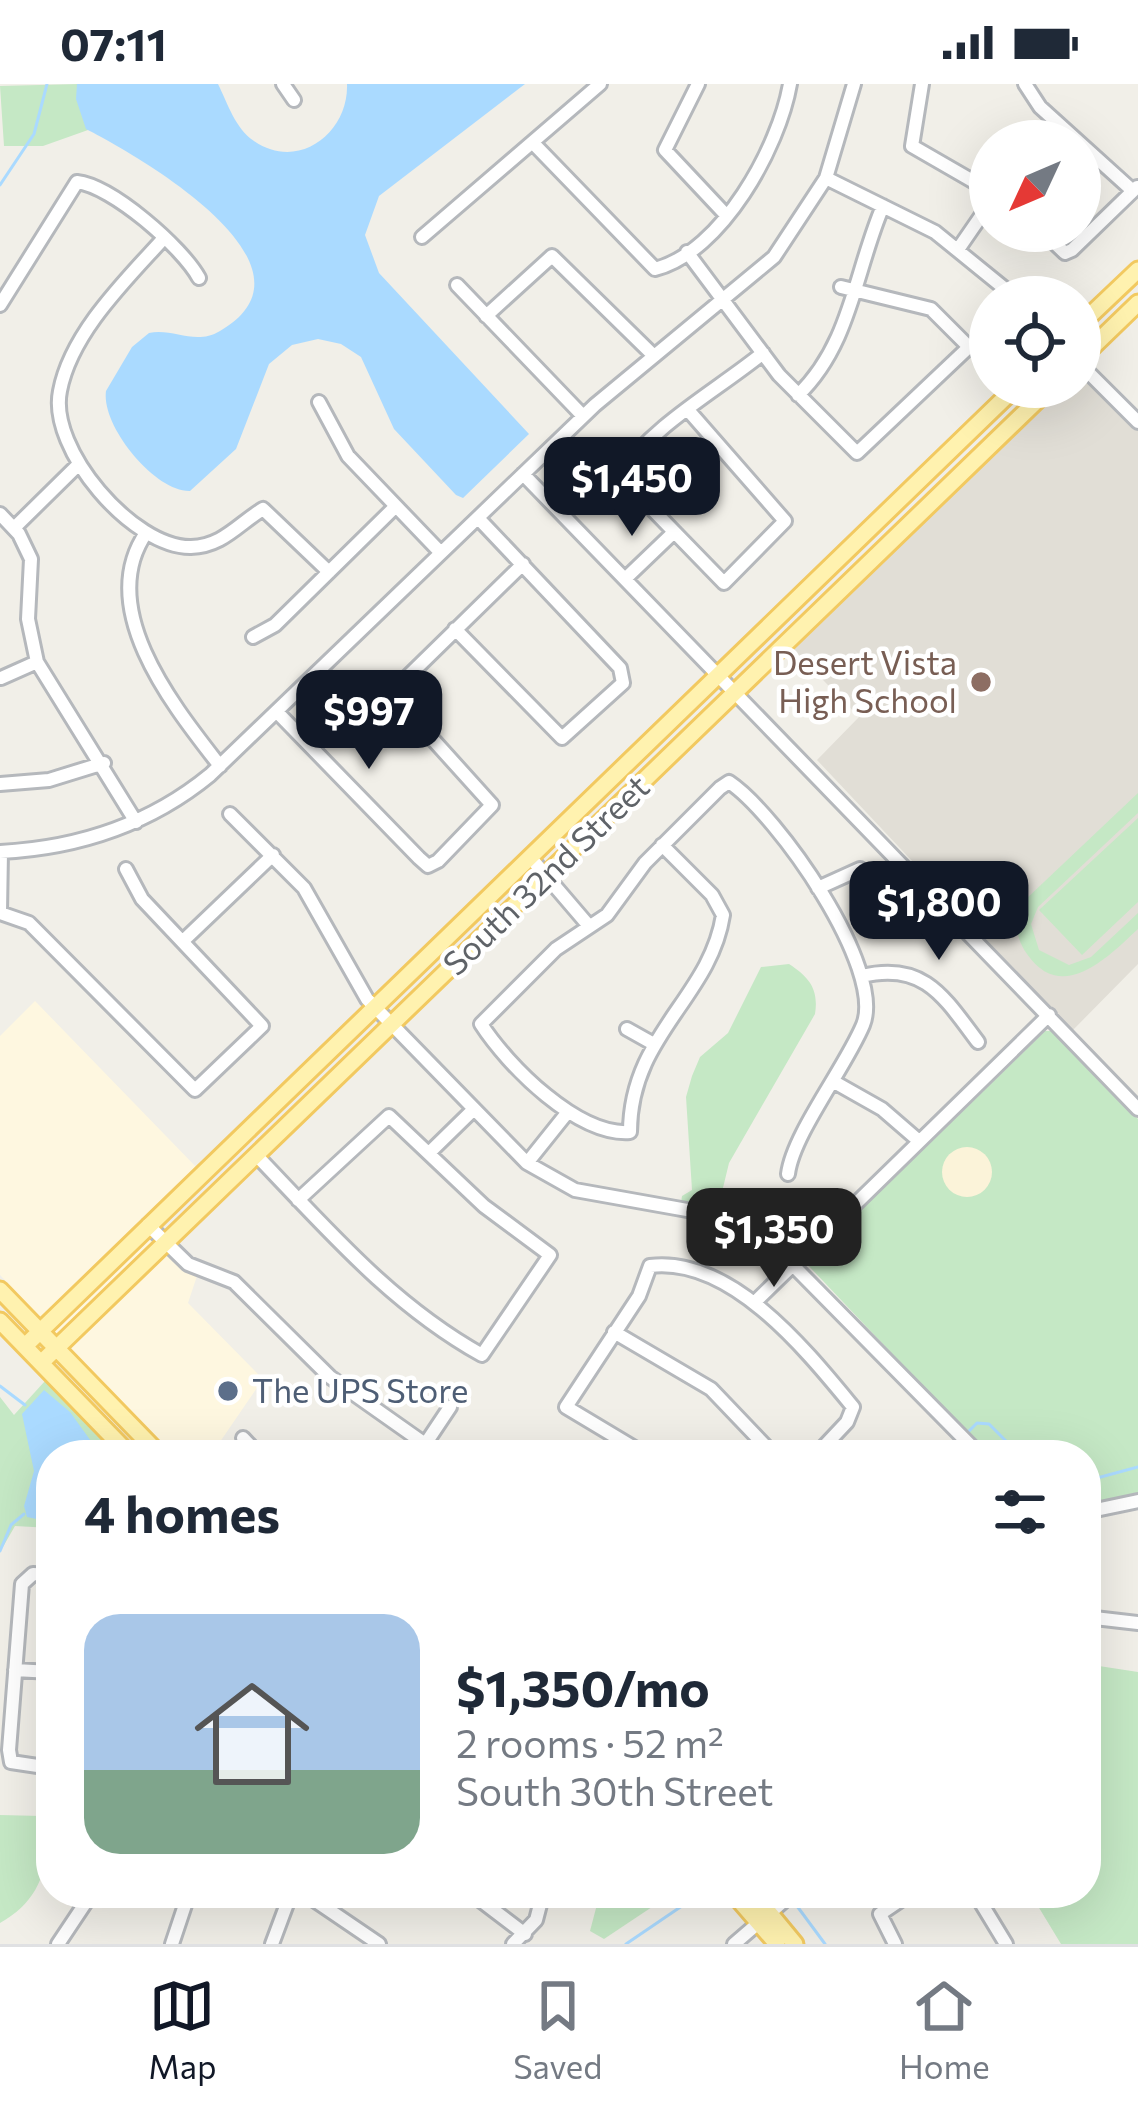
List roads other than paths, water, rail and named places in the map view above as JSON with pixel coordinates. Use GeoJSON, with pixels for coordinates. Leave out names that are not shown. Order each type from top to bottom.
{"type":"FeatureCollection","features":[{"type":"Feature","properties":{"kind":"main road"},"geometry":{"type":"LineString","coordinates":[[1101,305],[1138,270]]}},
{"type":"Feature","properties":{"kind":"main road"},"geometry":{"type":"LineString","coordinates":[[1101,341],[1138,303]]}},
{"type":"Feature","properties":{"kind":"main road","name":"South 32nd Street"},"geometry":{"type":"LineString","coordinates":[[25,1346],[994,408]]}},
{"type":"Feature","properties":{"kind":"main road","name":"South 32nd Street"},"geometry":{"type":"LineString","coordinates":[[41,1364],[1030,408]]}},
{"type":"Feature","properties":{"kind":"main road"},"geometry":{"type":"LineString","coordinates":[[0,1290],[145,1440]]}},
{"type":"Feature","properties":{"kind":"main road"},"geometry":{"type":"LineString","coordinates":[[0,1321],[115,1440]]}},
{"type":"Feature","properties":{"kind":"main road"},"geometry":{"type":"LineString","coordinates":[[753,1908],[795,1944]]}},
{"type":"Feature","properties":{"kind":"main road"},"geometry":{"type":"LineString","coordinates":[[760,1908],[777,1944]]}},
{"type":"Feature","properties":{"kind":"street"},"geometry":{"type":"LineString","coordinates":[[283,84],[294,100]]}},
{"type":"Feature","properties":{"kind":"street"},"geometry":{"type":"LineString","coordinates":[[422,237],[600,84]]}},
{"type":"Feature","properties":{"kind":"street"},"geometry":{"type":"LineString","coordinates":[[698,84],[665,150],[727,214]]}},
{"type":"Feature","properties":{"kind":"street"},"geometry":{"type":"LineString","coordinates":[[534,144],[655,269],[686,252],[727,214],[768,153],[790,84]]}},
{"type":"Feature","properties":{"kind":"street"},"geometry":{"type":"LineString","coordinates":[[126,869],[142,899],[262,1026],[195,1090],[29,923],[0,913],[0,852],[62,846],[136,822],[175,802],[220,766],[583,416],[774,257],[826,178],[854,84]]}},
{"type":"Feature","properties":{"kind":"street"},"geometry":{"type":"LineString","coordinates":[[922,84],[913,146],[969,178]]}},
{"type":"Feature","properties":{"kind":"street"},"geometry":{"type":"LineString","coordinates":[[1023,90],[1136,189],[1101,221]]}},
{"type":"Feature","properties":{"kind":"street"},"geometry":{"type":"LineString","coordinates":[[826,178],[959,248],[991,276]]}},
{"type":"Feature","properties":{"kind":"street"},"geometry":{"type":"LineString","coordinates":[[0,305],[77,182],[112,198],[164,238],[199,278]]}},
{"type":"Feature","properties":{"kind":"street"},"geometry":{"type":"LineString","coordinates":[[798,395],[833,353],[847,289],[883,206]]}},
{"type":"Feature","properties":{"kind":"street"},"geometry":{"type":"LineString","coordinates":[[959,248],[969,233]]}},
{"type":"Feature","properties":{"kind":"street"},"geometry":{"type":"LineString","coordinates":[[164,238],[112,296],[64,378],[60,428],[78,465],[146,533],[179,546],[214,543],[263,509],[329,572]]}},
{"type":"Feature","properties":{"kind":"street"},"geometry":{"type":"LineString","coordinates":[[686,252],[798,395],[857,453],[968,347],[931,309],[847,289]]}},
{"type":"Feature","properties":{"kind":"street"},"geometry":{"type":"LineString","coordinates":[[486,316],[552,256],[653,355]]}},
{"type":"Feature","properties":{"kind":"street"},"geometry":{"type":"LineString","coordinates":[[457,285],[583,416]]}},
{"type":"Feature","properties":{"kind":"street"},"geometry":{"type":"LineString","coordinates":[[688,410],[785,521],[724,583],[619,475],[688,410],[763,353]]}},
{"type":"Feature","properties":{"kind":"street"},"geometry":{"type":"LineString","coordinates":[[1101,381],[1134,412]]}},
{"type":"Feature","properties":{"kind":"street"},"geometry":{"type":"LineString","coordinates":[[319,402],[348,456],[441,553]]}},
{"type":"Feature","properties":{"kind":"street"},"geometry":{"type":"LineString","coordinates":[[14,528],[78,465]]}},
{"type":"Feature","properties":{"kind":"street"},"geometry":{"type":"LineString","coordinates":[[523,474],[1138,1109]]}},
{"type":"Feature","properties":{"kind":"street"},"geometry":{"type":"LineString","coordinates":[[253,637],[275,625],[396,506]]}},
{"type":"Feature","properties":{"kind":"street"},"geometry":{"type":"LineString","coordinates":[[0,514],[31,559],[28,619],[37,662],[104,763],[136,822]]}},
{"type":"Feature","properties":{"kind":"street"},"geometry":{"type":"LineString","coordinates":[[455,629],[562,738],[626,676],[478,518]]}},
{"type":"Feature","properties":{"kind":"street"},"geometry":{"type":"LineString","coordinates":[[146,533],[131,575],[134,625],[148,659],[220,766]]}},
{"type":"Feature","properties":{"kind":"street"},"geometry":{"type":"LineString","coordinates":[[625,580],[672,534]]}},
{"type":"Feature","properties":{"kind":"street"},"geometry":{"type":"LineString","coordinates":[[277,712],[428,866],[492,805],[391,693],[523,564]]}},
{"type":"Feature","properties":{"kind":"street"},"geometry":{"type":"LineString","coordinates":[[1,678],[37,662]]}},
{"type":"Feature","properties":{"kind":"street"},"geometry":{"type":"LineString","coordinates":[[0,784],[49,781],[104,763]]}},
{"type":"Feature","properties":{"kind":"street"},"geometry":{"type":"LineString","coordinates":[[662,845],[712,896],[723,915],[698,980],[652,1043],[630,1132],[612,1133],[567,1113],[482,1024],[556,949],[616,905],[662,845],[729,782],[796,847],[862,976],[867,1013],[836,1083],[790,1155],[788,1174]]}},
{"type":"Feature","properties":{"kind":"street"},"geometry":{"type":"LineString","coordinates":[[230,814],[311,899],[355,983],[375,1007],[527,1163],[595,1196],[726,1219],[769,1240],[966,1440]]}},
{"type":"Feature","properties":{"kind":"street"},"geometry":{"type":"LineString","coordinates":[[183,941],[273,855]]}},
{"type":"Feature","properties":{"kind":"street"},"geometry":{"type":"LineString","coordinates":[[530,857],[589,926]]}},
{"type":"Feature","properties":{"kind":"street"},"geometry":{"type":"LineString","coordinates":[[818,888],[860,868]]}},
{"type":"Feature","properties":{"kind":"street"},"geometry":{"type":"LineString","coordinates":[[334,942],[351,934]]}},
{"type":"Feature","properties":{"kind":"street"},"geometry":{"type":"LineString","coordinates":[[862,976],[890,969],[922,980],[948,1001],[978,1042]]}},
{"type":"Feature","properties":{"kind":"street"},"geometry":{"type":"LineString","coordinates":[[754,1303],[1049,1015]]}},
{"type":"Feature","properties":{"kind":"street"},"geometry":{"type":"LineString","coordinates":[[627,1028],[652,1043]]}},
{"type":"Feature","properties":{"kind":"street"},"geometry":{"type":"LineString","coordinates":[[836,1083],[882,1109],[919,1142]]}},
{"type":"Feature","properties":{"kind":"street"},"geometry":{"type":"LineString","coordinates":[[430,1152],[474,1109]]}},
{"type":"Feature","properties":{"kind":"street"},"geometry":{"type":"LineString","coordinates":[[527,1163],[567,1113]]}},
{"type":"Feature","properties":{"kind":"street"},"geometry":{"type":"LineString","coordinates":[[257,1156],[298,1200],[387,1290],[482,1355],[550,1256],[484,1207],[389,1116],[298,1200]]}},
{"type":"Feature","properties":{"kind":"street"},"geometry":{"type":"LineString","coordinates":[[148,1226],[188,1264],[234,1282],[330,1377],[409,1440]]}},
{"type":"Feature","properties":{"kind":"street"},"geometry":{"type":"LineString","coordinates":[[621,1440],[566,1407],[650,1266],[718,1276],[754,1303],[853,1407],[847,1422],[830,1440]]}},
{"type":"Feature","properties":{"kind":"street"},"geometry":{"type":"LineString","coordinates":[[614,1333],[711,1389],[760,1440]]}},
{"type":"Feature","properties":{"kind":"street"},"geometry":{"type":"LineString","coordinates":[[429,1440],[450,1407]]}},
{"type":"Feature","properties":{"kind":"street"},"geometry":{"type":"LineString","coordinates":[[1101,1510],[1138,1501]]}},
{"type":"Feature","properties":{"kind":"street"},"geometry":{"type":"LineString","coordinates":[[36,1576],[25,1576],[11,1762],[36,1766]]}},
{"type":"Feature","properties":{"kind":"street"},"geometry":{"type":"LineString","coordinates":[[1101,1619],[1138,1623]]}},
{"type":"Feature","properties":{"kind":"street"},"geometry":{"type":"LineString","coordinates":[[16,1670],[36,1671]]}},
{"type":"Feature","properties":{"kind":"street"},"geometry":{"type":"LineString","coordinates":[[58,1944],[82,1908]]}},
{"type":"Feature","properties":{"kind":"street"},"geometry":{"type":"LineString","coordinates":[[172,1944],[184,1908]]}},
{"type":"Feature","properties":{"kind":"street"},"geometry":{"type":"LineString","coordinates":[[272,1944],[285,1908]]}},
{"type":"Feature","properties":{"kind":"street"},"geometry":{"type":"LineString","coordinates":[[326,1908],[380,1944]]}},
{"type":"Feature","properties":{"kind":"street"},"geometry":{"type":"LineString","coordinates":[[487,1908],[519,1939],[536,1920],[539,1908]]}},
{"type":"Feature","properties":{"kind":"street"},"geometry":{"type":"LineString","coordinates":[[734,1944],[775,1908]]}},
{"type":"Feature","properties":{"kind":"street"},"geometry":{"type":"LineString","coordinates":[[889,1908],[880,1914],[895,1944]]}},
{"type":"Feature","properties":{"kind":"street"},"geometry":{"type":"LineString","coordinates":[[985,1908],[1006,1944]]}},
{"type":"Feature","properties":{"kind":"water"},"geometry":{"type":"Polygon","coordinates":[[[77,84],[218,84],[247,136],[288,152],[318,142],[330,131],[340,118],[347,84],[525,84],[379,196],[365,235],[379,273],[529,434],[463,498],[456,495],[394,429],[361,357],[341,344],[318,339],[292,345],[269,364],[236,449],[190,491],[161,481],[121,438],[112,422],[106,391],[132,347],[149,333],[202,337],[220,331],[249,305],[254,276],[240,245],[214,215],[144,162],[86,129],[76,99],[77,84]]]}},
{"type":"Feature","properties":{"kind":"water"},"geometry":{"type":"Polygon","coordinates":[[[44,1390],[70,1412],[90,1440],[36,1440],[36,1519],[27,1517],[24,1506],[34,1471],[22,1414],[44,1390]]]}},
{"type":"Feature","properties":{"kind":"waterway"},"geometry":{"type":"LineString","coordinates":[[0,185],[34,134],[47,84]]}},
{"type":"Feature","properties":{"kind":"waterway"},"geometry":{"type":"LineString","coordinates":[[0,1386],[25,1405]]}},
{"type":"Feature","properties":{"kind":"waterway"},"geometry":{"type":"LineString","coordinates":[[965,1435],[977,1423],[989,1424],[1005,1440]]}},
{"type":"Feature","properties":{"kind":"waterway"},"geometry":{"type":"LineString","coordinates":[[1101,1477],[1138,1467]]}},
{"type":"Feature","properties":{"kind":"waterway"},"geometry":{"type":"LineString","coordinates":[[0,1551],[11,1525],[24,1514]]}},
{"type":"Feature","properties":{"kind":"waterway"},"geometry":{"type":"LineString","coordinates":[[626,1944],[679,1908]]}},
{"type":"Feature","properties":{"kind":"waterway"},"geometry":{"type":"LineString","coordinates":[[798,1908],[825,1944]]}},
{"type":"Feature","properties":{"kind":"place","name":"Desert Vista High School"},"geometry":{"type":"Point","coordinates":[981,682]}},
{"type":"Feature","properties":{"kind":"place","name":"The UPS Store"},"geometry":{"type":"Point","coordinates":[228,1391]}}]}
